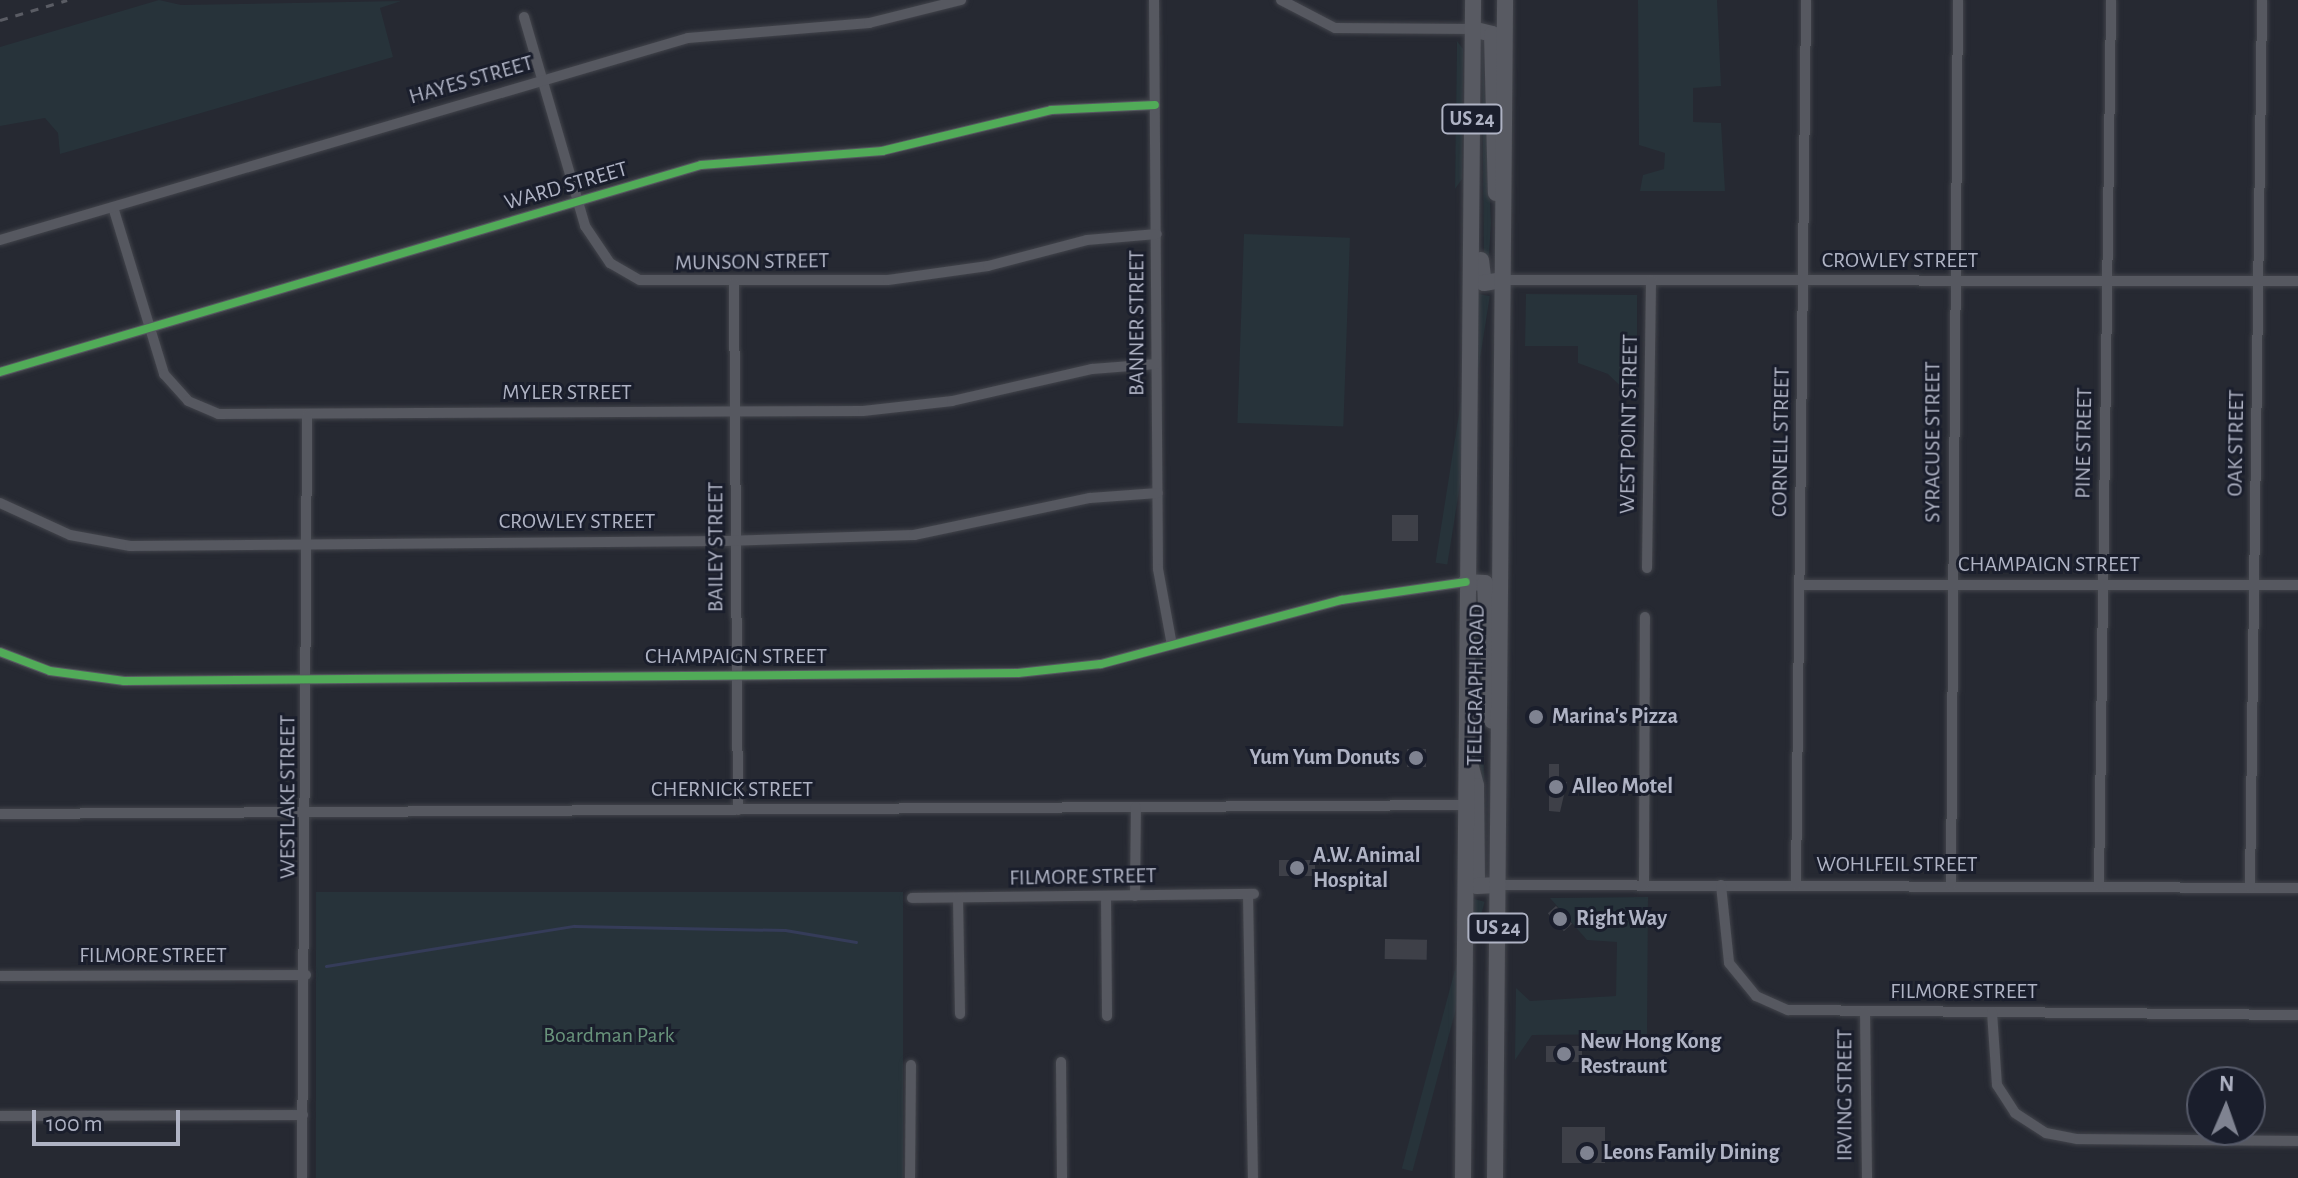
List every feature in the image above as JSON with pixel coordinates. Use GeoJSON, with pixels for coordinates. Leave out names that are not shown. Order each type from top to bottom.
{"type":"FeatureCollection","features":[{"type":"Feature","properties":{"kind":"main road","name":"TELEGRAPH ROAD"},"geometry":{"type":"LineString","coordinates":[[1463,1178],[1473,0]]}},
{"type":"Feature","properties":{"kind":"main road","name":"TELEGRAPH ROAD"},"geometry":{"type":"LineString","coordinates":[[1495,1178],[1505,0]]}},
{"type":"Feature","properties":{"kind":"main road"},"geometry":{"type":"LineString","coordinates":[[1472,29],[1492,34],[1490,149],[1503,214]]}},
{"type":"Feature","properties":{"kind":"main road"},"geometry":{"type":"LineString","coordinates":[[1471,160],[1482,209],[1482,281],[1502,280]]}},
{"type":"Feature","properties":{"kind":"main road"},"geometry":{"type":"LineString","coordinates":[[1466,582],[1485,583],[1487,707],[1498,737]]}},
{"type":"Feature","properties":{"kind":"main road"},"geometry":{"type":"LineString","coordinates":[[1465,746],[1476,786],[1477,886],[1497,885]]}},
{"type":"Feature","properties":{"kind":"street","name":"HAYES STREET"},"geometry":{"type":"LineString","coordinates":[[0,240],[708,34],[869,23],[961,0]]}},
{"type":"Feature","properties":{"kind":"street","name":"BANNER STREET"},"geometry":{"type":"LineString","coordinates":[[1154,0],[1160,590],[1172,645]]}},
{"type":"Feature","properties":{"kind":"street"},"geometry":{"type":"LineString","coordinates":[[1281,0],[1335,28],[1472,29]]}},
{"type":"Feature","properties":{"kind":"street","name":"CORNELL STREET"},"geometry":{"type":"LineString","coordinates":[[1796,885],[1806,0]]}},
{"type":"Feature","properties":{"kind":"street","name":"SYRACUSE STREET"},"geometry":{"type":"LineString","coordinates":[[1951,885],[1958,0]]}},
{"type":"Feature","properties":{"kind":"street","name":"PINE STREET"},"geometry":{"type":"LineString","coordinates":[[2099,886],[2111,0]]}},
{"type":"Feature","properties":{"kind":"street","name":"OAK STREET"},"geometry":{"type":"LineString","coordinates":[[2250,887],[2262,0]]}},
{"type":"Feature","properties":{"kind":"street","name":"MUNSON STREET"},"geometry":{"type":"LineString","coordinates":[[524,17],[578,201],[595,246],[627,274],[658,283],[912,278],[1087,240],[1157,234]]}},
{"type":"Feature","properties":{"kind":"street","name":"WARD STREET"},"geometry":{"type":"LineString","coordinates":[[0,372],[729,159],[882,151],[1051,110],[1155,105]]}},
{"type":"Feature","properties":{"kind":"street","name":"MYLER STREET"},"geometry":{"type":"LineString","coordinates":[[113,207],[164,374],[196,406],[226,415],[735,412],[912,407],[1092,369],[1156,364]]}},
{"type":"Feature","properties":{"kind":"street","name":"CROWLEY STREET"},"geometry":{"type":"LineString","coordinates":[[1502,280],[2298,281]]}},
{"type":"Feature","properties":{"kind":"street","name":"WEST POINT STREET"},"geometry":{"type":"LineString","coordinates":[[1647,568],[1651,280]]}},
{"type":"Feature","properties":{"kind":"street","name":"BAILEY STREET"},"geometry":{"type":"LineString","coordinates":[[734,283],[738,810]]}},
{"type":"Feature","properties":{"kind":"street","name":"WESTLAKE STREET"},"geometry":{"type":"LineString","coordinates":[[302,1178],[309,814],[307,415]]}},
{"type":"Feature","properties":{"kind":"street","name":"CROWLEY STREET"},"geometry":{"type":"LineString","coordinates":[[0,503],[101,543],[736,541],[914,535],[1090,498],[1158,493]]}},
{"type":"Feature","properties":{"kind":"street","name":"CHAMPAIGN STREET"},"geometry":{"type":"LineString","coordinates":[[0,652],[50,671],[100,680],[1041,672],[1172,645],[1342,600],[1466,582]]}},
{"type":"Feature","properties":{"kind":"street","name":"CHAMPAIGN STREET"},"geometry":{"type":"LineString","coordinates":[[1800,585],[2298,585]]}},
{"type":"Feature","properties":{"kind":"street"},"geometry":{"type":"LineString","coordinates":[[1644,885],[1645,617]]}},
{"type":"Feature","properties":{"kind":"street","name":"CHERNICK STREET"},"geometry":{"type":"LineString","coordinates":[[0,814],[1464,805]]}},
{"type":"Feature","properties":{"kind":"street"},"geometry":{"type":"LineString","coordinates":[[1135,896],[1136,807]]}},
{"type":"Feature","properties":{"kind":"street","name":"WOHLFEIL STREET"},"geometry":{"type":"LineString","coordinates":[[1497,885],[2298,888]]}},
{"type":"Feature","properties":{"kind":"street","name":"FILMORE STREET"},"geometry":{"type":"LineString","coordinates":[[1721,885],[1724,951],[1749,990],[1788,1010],[2298,1015]]}},
{"type":"Feature","properties":{"kind":"street","name":"FILMORE STREET"},"geometry":{"type":"LineString","coordinates":[[912,898],[1251,894],[1253,1178]]}},
{"type":"Feature","properties":{"kind":"street"},"geometry":{"type":"LineString","coordinates":[[1106,897],[1107,1016]]}},
{"type":"Feature","properties":{"kind":"street"},"geometry":{"type":"LineString","coordinates":[[958,898],[960,1014]]}},
{"type":"Feature","properties":{"kind":"street","name":"FILMORE STREET"},"geometry":{"type":"LineString","coordinates":[[0,976],[306,975]]}},
{"type":"Feature","properties":{"kind":"street","name":"IRVING STREET"},"geometry":{"type":"LineString","coordinates":[[1865,1011],[1867,1178]]}},
{"type":"Feature","properties":{"kind":"street"},"geometry":{"type":"LineString","coordinates":[[1992,1012],[1997,1085],[2015,1113],[2046,1133],[2077,1139],[2298,1141]]}},
{"type":"Feature","properties":{"kind":"street"},"geometry":{"type":"LineString","coordinates":[[1061,1062],[1062,1178]]}},
{"type":"Feature","properties":{"kind":"street"},"geometry":{"type":"LineString","coordinates":[[910,1178],[911,1065]]}},
{"type":"Feature","properties":{"kind":"street"},"geometry":{"type":"LineString","coordinates":[[0,1116],[303,1115]]}},
{"type":"Feature","properties":{"kind":"green space"},"geometry":{"type":"Polygon","coordinates":[[[159,0],[181,5],[401,1],[380,8],[393,57],[60,154],[58,133],[45,118],[0,126],[0,47],[159,0]]]}},
{"type":"Feature","properties":{"kind":"green space"},"geometry":{"type":"Polygon","coordinates":[[[1638,0],[1717,0],[1721,86],[1693,88],[1693,122],[1721,123],[1725,191],[1640,191],[1643,175],[1664,169],[1665,153],[1639,145],[1638,0]]]}},
{"type":"Feature","properties":{"kind":"green space"},"geometry":{"type":"Polygon","coordinates":[[[1457,41],[1463,49],[1462,179],[1455,189],[1457,41]]]}},
{"type":"Feature","properties":{"kind":"green space"},"geometry":{"type":"Polygon","coordinates":[[[1482,41],[1491,223],[1488,270],[1484,267],[1482,41]]]}},
{"type":"Feature","properties":{"kind":"green space"},"geometry":{"type":"Polygon","coordinates":[[[1244,234],[1350,238],[1343,427],[1237,423],[1244,234]]]}},
{"type":"Feature","properties":{"kind":"green space"},"geometry":{"type":"Polygon","coordinates":[[[1478,294],[1490,296],[1447,565],[1435,563],[1478,294]]]}},
{"type":"Feature","properties":{"kind":"green space"},"geometry":{"type":"Polygon","coordinates":[[[1526,294],[1637,295],[1637,402],[1608,374],[1578,363],[1578,346],[1525,346],[1526,294]]]}},
{"type":"Feature","properties":{"kind":"green space"},"geometry":{"type":"Polygon","coordinates":[[[1475,590],[1482,599],[1485,876],[1475,695],[1475,590]]]}},
{"type":"Feature","properties":{"kind":"green space","name":"Boardman Park"},"geometry":{"type":"Polygon","coordinates":[[[316,892],[903,892],[903,1178],[316,1178],[316,892]]]}},
{"type":"Feature","properties":{"kind":"green space"},"geometry":{"type":"Polygon","coordinates":[[[1648,897],[1647,1034],[1532,1035],[1515,1060],[1516,988],[1530,1001],[1616,996],[1617,942],[1587,940],[1550,898],[1648,897]]]}},
{"type":"Feature","properties":{"kind":"green space"},"geometry":{"type":"Polygon","coordinates":[[[1474,899],[1485,902],[1412,1171],[1402,1168],[1474,899]]]}},
{"type":"Feature","properties":{"kind":"building"},"geometry":{"type":"Polygon","coordinates":[[[1392,515],[1418,515],[1418,541],[1392,541],[1392,515]]]}},
{"type":"Feature","properties":{"kind":"building","name":"Yum Yum Donuts"},"geometry":{"type":"Polygon","coordinates":[[[1407,749],[1426,749],[1426,767],[1407,767],[1407,749]]]}},
{"type":"Feature","properties":{"kind":"building","name":"Alleo Motel"},"geometry":{"type":"Polygon","coordinates":[[[1549,764],[1559,764],[1559,782],[1567,782],[1560,812],[1549,811],[1549,764]]]}},
{"type":"Feature","properties":{"kind":"building","name":"A.W. Animal Hospital"},"geometry":{"type":"Polygon","coordinates":[[[1279,860],[1315,860],[1315,876],[1279,876],[1279,860]]]}},
{"type":"Feature","properties":{"kind":"building","name":"Right Way"},"geometry":{"type":"Polygon","coordinates":[[[1556,906],[1572,924],[1564,931],[1548,913],[1556,906]]]}},
{"type":"Feature","properties":{"kind":"building"},"geometry":{"type":"Polygon","coordinates":[[[1385,939],[1427,940],[1427,960],[1385,959],[1385,939]]]}},
{"type":"Feature","properties":{"kind":"building","name":"New Hong Kong Restraunt"},"geometry":{"type":"Polygon","coordinates":[[[1546,1046],[1582,1046],[1582,1062],[1546,1062],[1546,1046]]]}},
{"type":"Feature","properties":{"kind":"building","name":"Leons Family Dining"},"geometry":{"type":"Polygon","coordinates":[[[1562,1127],[1605,1127],[1605,1163],[1562,1163],[1562,1127]]]}},
{"type":"Feature","properties":{"kind":"waterway"},"geometry":{"type":"LineString","coordinates":[[326,966],[574,926],[785,930],[856,942]]}},
{"type":"Feature","properties":{"kind":"railway"},"geometry":{"type":"LineString","coordinates":[[0,20],[67,0]]}},
{"type":"Feature","properties":{"kind":"cycle path"},"geometry":{"type":"LineString","coordinates":[[0,372],[701,165],[882,151],[1051,110],[1155,105]]}},
{"type":"Feature","properties":{"kind":"cycle path"},"geometry":{"type":"LineString","coordinates":[[0,652],[50,671],[124,681],[1018,673],[1101,664],[1342,600],[1466,582]]}},
{"type":"Feature","properties":{"kind":"place","name":"Marina's Pizza"},"geometry":{"type":"Point","coordinates":[1536,717]}},
{"type":"Feature","properties":{"kind":"place","name":"Yum Yum Donuts"},"geometry":{"type":"Point","coordinates":[1416,758]}},
{"type":"Feature","properties":{"kind":"place","name":"Alleo Motel"},"geometry":{"type":"Point","coordinates":[1556,787]}},
{"type":"Feature","properties":{"kind":"place","name":"A.W. Animal Hospital"},"geometry":{"type":"Point","coordinates":[1297,868]}},
{"type":"Feature","properties":{"kind":"place","name":"Right Way"},"geometry":{"type":"Point","coordinates":[1560,919]}},
{"type":"Feature","properties":{"kind":"place","name":"New Hong Kong Restraunt"},"geometry":{"type":"Point","coordinates":[1564,1054]}},
{"type":"Feature","properties":{"kind":"place","name":"Leons Family Dining"},"geometry":{"type":"Point","coordinates":[1587,1153]}}]}
